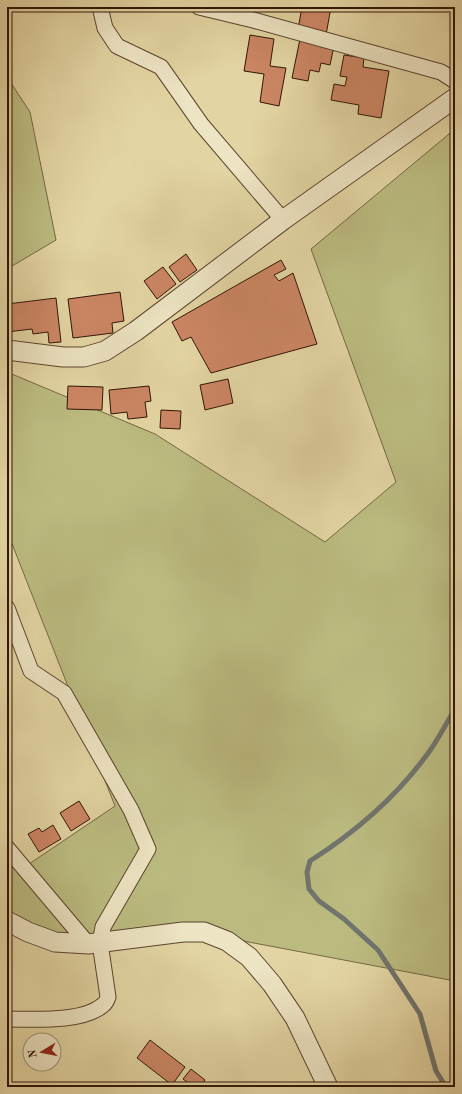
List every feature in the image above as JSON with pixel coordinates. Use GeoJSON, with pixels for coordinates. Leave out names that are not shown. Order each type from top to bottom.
{"type":"FeatureCollection","features":[{"type":"Feature","properties":{"kind":"street"},"geometry":{"type":"LineString","coordinates":[[100,7],[105,28],[117,46],[162,67],[201,124],[283,220]]}},
{"type":"Feature","properties":{"kind":"street"},"geometry":{"type":"LineString","coordinates":[[199,7],[253,20],[441,72],[455,81]]}},
{"type":"Feature","properties":{"kind":"street"},"geometry":{"type":"LineString","coordinates":[[7,350],[63,357],[84,357],[105,351],[136,331],[283,220],[455,98]]}},
{"type":"Feature","properties":{"kind":"street"},"geometry":{"type":"LineString","coordinates":[[7,608],[31,671],[64,693],[131,810],[148,849],[94,943]]}},
{"type":"Feature","properties":{"kind":"street"},"geometry":{"type":"LineString","coordinates":[[7,848],[94,943],[108,997],[104,1004],[88,1013],[65,1018],[7,1019]]}},
{"type":"Feature","properties":{"kind":"street"},"geometry":{"type":"LineString","coordinates":[[7,921],[28,932],[55,942],[94,943],[190,932],[204,932],[227,941],[248,957],[276,990],[295,1018],[328,1087]]}},
{"type":"Feature","properties":{"kind":"green space"},"geometry":{"type":"Polygon","coordinates":[[[7,77],[30,112],[56,240],[7,269],[7,77]]]}},
{"type":"Feature","properties":{"kind":"green space"},"geometry":{"type":"Polygon","coordinates":[[[455,129],[455,981],[238,940],[26,937],[7,928],[7,858],[26,866],[115,806],[7,531],[7,372],[155,434],[325,542],[396,482],[311,249],[455,129]]]}},
{"type":"Feature","properties":{"kind":"building"},"geometry":{"type":"Polygon","coordinates":[[[302,7],[331,7],[326,35],[298,29],[302,7]]]}},
{"type":"Feature","properties":{"kind":"building"},"geometry":{"type":"Polygon","coordinates":[[[250,35],[274,39],[270,66],[286,68],[279,106],[260,102],[264,74],[244,71],[250,35]]]}},
{"type":"Feature","properties":{"kind":"building"},"geometry":{"type":"Polygon","coordinates":[[[300,39],[334,46],[330,65],[321,63],[319,72],[310,70],[308,81],[292,78],[300,39]]]}},
{"type":"Feature","properties":{"kind":"building"},"geometry":{"type":"Polygon","coordinates":[[[344,55],[364,58],[363,67],[389,71],[381,118],[358,114],[359,105],[331,100],[334,84],[345,86],[347,77],[340,76],[344,55]]]}},
{"type":"Feature","properties":{"kind":"building"},"geometry":{"type":"Polygon","coordinates":[[[186,254],[197,270],[180,282],[169,267],[186,254]]]}},
{"type":"Feature","properties":{"kind":"building"},"geometry":{"type":"Polygon","coordinates":[[[281,260],[286,269],[274,275],[279,281],[293,273],[317,344],[211,373],[191,337],[182,341],[172,322],[281,260]]]}},
{"type":"Feature","properties":{"kind":"building"},"geometry":{"type":"Polygon","coordinates":[[[163,267],[176,284],[157,299],[144,281],[163,267]]]}},
{"type":"Feature","properties":{"kind":"building"},"geometry":{"type":"Polygon","coordinates":[[[120,292],[124,321],[112,323],[113,333],[73,338],[68,299],[120,292]]]}},
{"type":"Feature","properties":{"kind":"building"},"geometry":{"type":"Polygon","coordinates":[[[56,298],[61,342],[49,343],[48,332],[33,334],[32,329],[7,332],[7,304],[56,298]]]}},
{"type":"Feature","properties":{"kind":"building"},"geometry":{"type":"Polygon","coordinates":[[[228,379],[233,403],[205,410],[200,385],[228,379]]]}},
{"type":"Feature","properties":{"kind":"building"},"geometry":{"type":"Polygon","coordinates":[[[68,386],[103,387],[102,410],[67,409],[68,386]]]}},
{"type":"Feature","properties":{"kind":"building"},"geometry":{"type":"Polygon","coordinates":[[[149,386],[151,401],[145,402],[147,417],[128,419],[127,412],[111,414],[109,390],[149,386]]]}},
{"type":"Feature","properties":{"kind":"building"},"geometry":{"type":"Polygon","coordinates":[[[161,410],[181,411],[180,429],[160,428],[161,410]]]}},
{"type":"Feature","properties":{"kind":"building"},"geometry":{"type":"Polygon","coordinates":[[[79,801],[90,819],[71,831],[60,813],[79,801]]]}},
{"type":"Feature","properties":{"kind":"building"},"geometry":{"type":"Polygon","coordinates":[[[53,825],[61,839],[39,852],[28,834],[39,828],[42,832],[53,825]]]}},
{"type":"Feature","properties":{"kind":"building"},"geometry":{"type":"Polygon","coordinates":[[[150,1040],[185,1067],[172,1085],[137,1058],[150,1040]]]}},
{"type":"Feature","properties":{"kind":"building"},"geometry":{"type":"Polygon","coordinates":[[[191,1069],[205,1080],[200,1087],[194,1087],[183,1079],[191,1069]]]}},
{"type":"Feature","properties":{"kind":"waterway"},"geometry":{"type":"LineString","coordinates":[[446,1087],[436,1071],[420,1014],[378,950],[344,919],[319,901],[309,889],[307,872],[310,861],[358,827],[401,786],[430,751],[455,709]]}}]}
